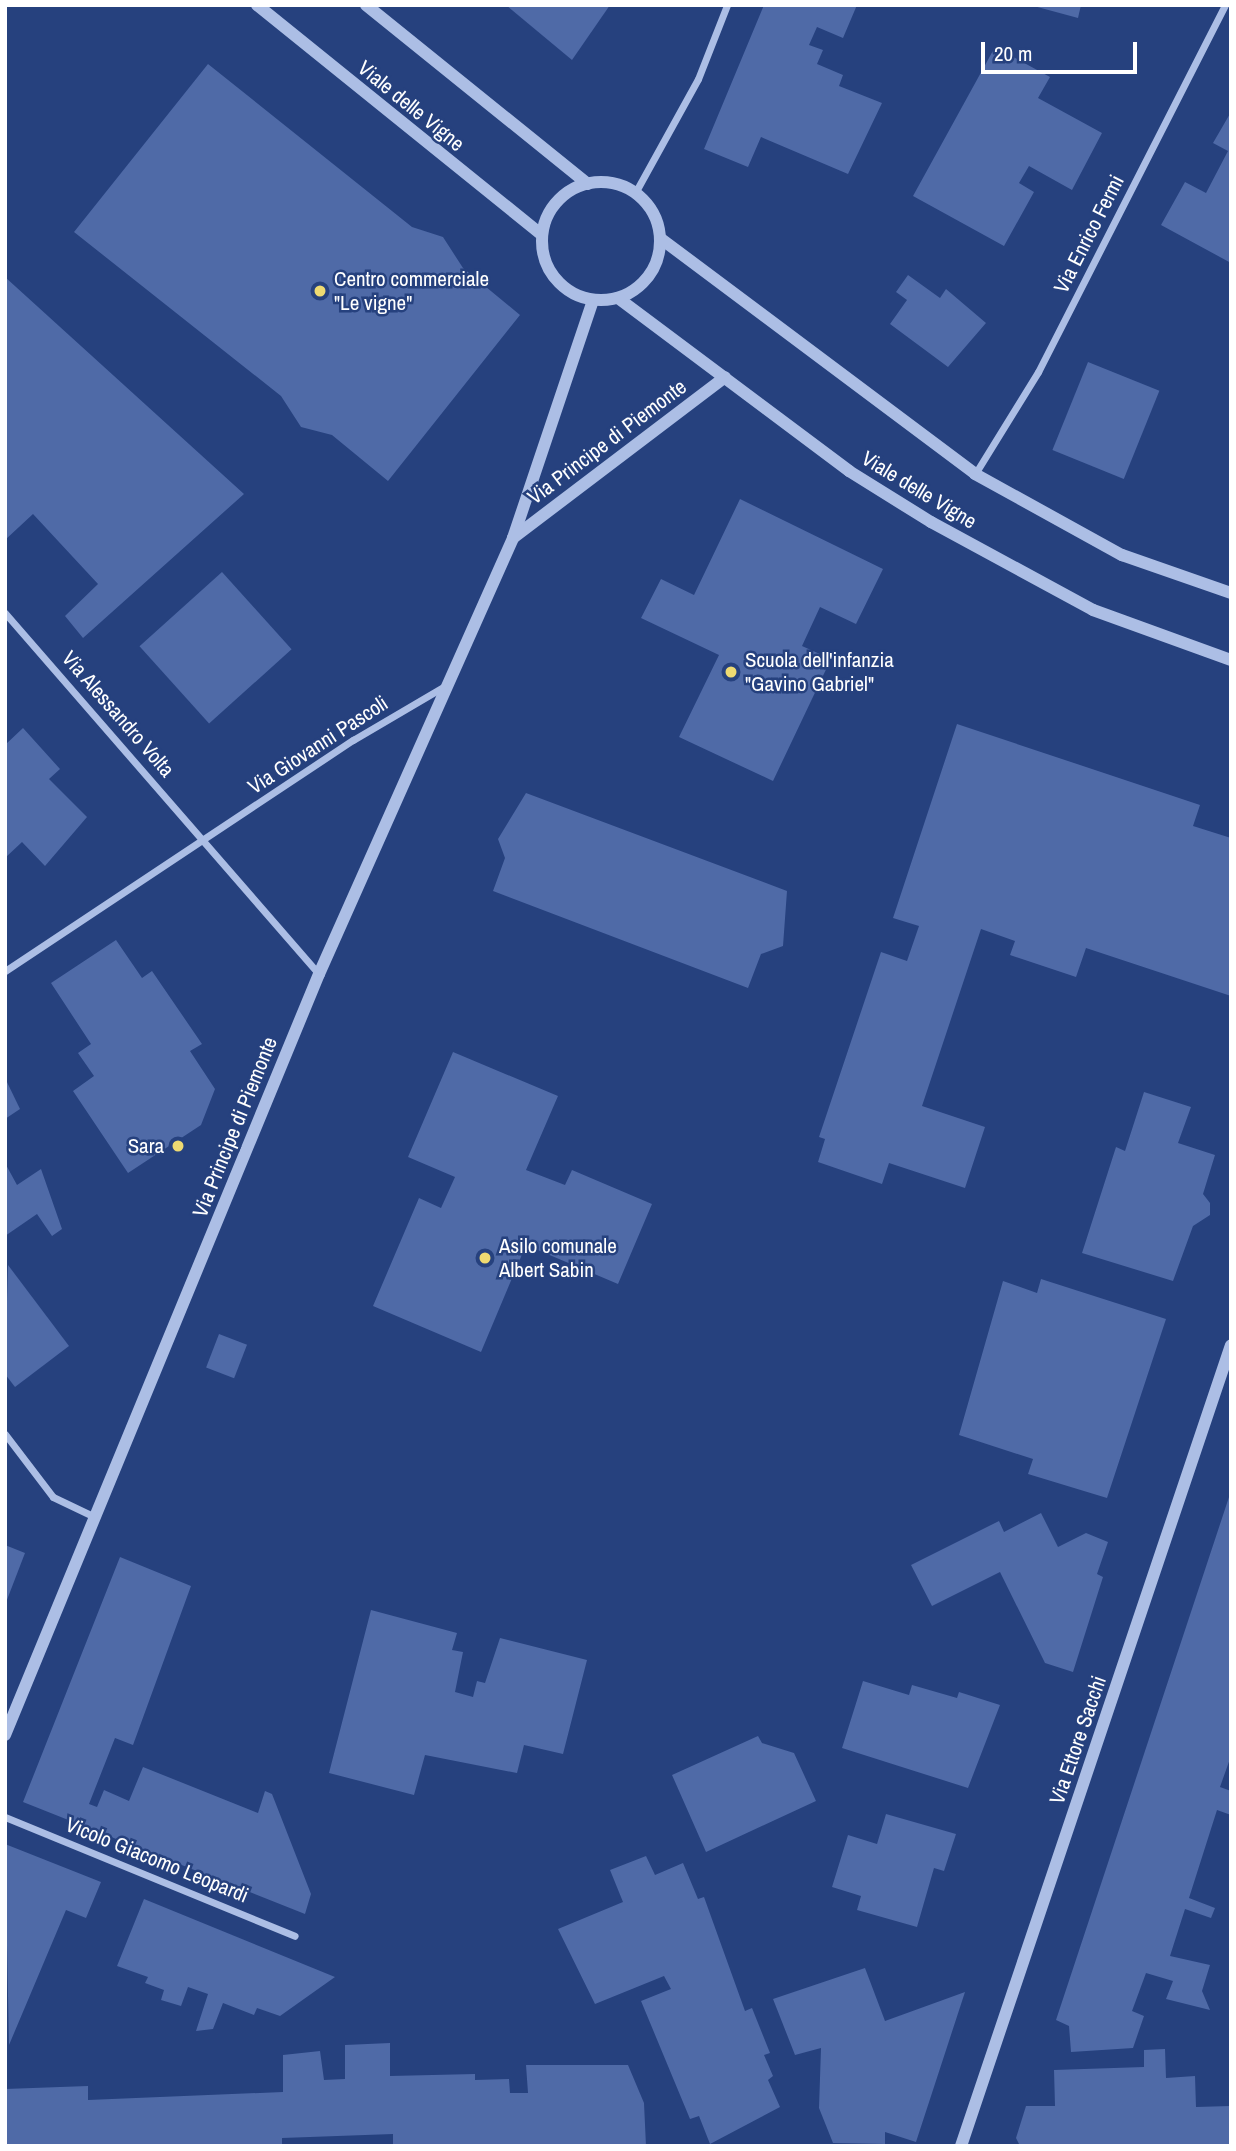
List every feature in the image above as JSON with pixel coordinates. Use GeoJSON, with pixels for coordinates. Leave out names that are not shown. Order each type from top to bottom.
{"type":"FeatureCollection","features":[{"type":"Feature","properties":{"kind":"street","name":"Viale delle Vigne"},"geometry":{"type":"LineString","coordinates":[[257,5],[542,235]]}},
{"type":"Feature","properties":{"kind":"street"},"geometry":{"type":"LineString","coordinates":[[366,5],[588,184]]}},
{"type":"Feature","properties":{"kind":"street"},"geometry":{"type":"LineString","coordinates":[[635,193],[698,79],[727,5]]}},
{"type":"Feature","properties":{"kind":"street","name":"Via Enrico Fermi"},"geometry":{"type":"LineString","coordinates":[[975,474],[1038,372],[1225,5]]}},
{"type":"Feature","properties":{"kind":"street"},"geometry":{"type":"LineString","coordinates":[[604,182],[635,193],[656,220],[660,238],[650,275],[618,298],[593,300],[560,284],[548,270],[542,235],[556,201],[588,184],[604,182]]}},
{"type":"Feature","properties":{"kind":"street","name":"Viale delle Vigne"},"geometry":{"type":"LineString","coordinates":[[660,238],[890,415],[975,474],[1122,555],[1231,593]]}},
{"type":"Feature","properties":{"kind":"street","name":"Viale delle Vigne"},"geometry":{"type":"LineString","coordinates":[[618,298],[849,471],[931,522],[1093,610],[1231,660]]}},
{"type":"Feature","properties":{"kind":"street","name":"Via Principe di Piemonte"},"geometry":{"type":"LineString","coordinates":[[5,1735],[319,974],[451,683],[513,538],[593,300]]}},
{"type":"Feature","properties":{"kind":"street","name":"Via Principe di Piemonte"},"geometry":{"type":"LineString","coordinates":[[513,538],[725,377]]}},
{"type":"Feature","properties":{"kind":"street","name":"Via Alessandro Volta"},"geometry":{"type":"LineString","coordinates":[[5,613],[205,839]]}},
{"type":"Feature","properties":{"kind":"street","name":"Via Giovanni Pascoli"},"geometry":{"type":"LineString","coordinates":[[5,971],[205,839],[451,683]]}},
{"type":"Feature","properties":{"kind":"street"},"geometry":{"type":"LineString","coordinates":[[205,839],[319,974]]}},
{"type":"Feature","properties":{"kind":"street","name":"Via Ettore Sacchi"},"geometry":{"type":"LineString","coordinates":[[961,2146],[1231,1345]]}},
{"type":"Feature","properties":{"kind":"street"},"geometry":{"type":"LineString","coordinates":[[5,1434],[53,1497],[95,1517]]}},
{"type":"Feature","properties":{"kind":"street","name":"Vicolo Giacomo Leopardi"},"geometry":{"type":"LineString","coordinates":[[5,1817],[295,1936]]}},
{"type":"Feature","properties":{"kind":"building"},"geometry":{"type":"Polygon","coordinates":[[[506,5],[610,5],[572,60],[506,5]]]}},
{"type":"Feature","properties":{"kind":"building"},"geometry":{"type":"Polygon","coordinates":[[[764,5],[857,5],[843,38],[817,27],[809,45],[823,50],[817,64],[843,75],[839,86],[882,103],[848,174],[761,137],[748,167],[704,149],[764,5]]]}},
{"type":"Feature","properties":{"kind":"building"},"geometry":{"type":"Polygon","coordinates":[[[1030,5],[1081,5],[1078,18],[1030,5]]]}},
{"type":"Feature","properties":{"kind":"building"},"geometry":{"type":"Polygon","coordinates":[[[995,47],[1050,77],[1038,98],[1102,133],[1072,190],[1029,166],[1019,183],[1034,192],[1004,246],[913,196],[995,47]]]}},
{"type":"Feature","properties":{"kind":"building","name":"Centro commerciale \"Le vigne\""},"geometry":{"type":"Polygon","coordinates":[[[208,64],[412,227],[443,237],[463,268],[520,315],[388,481],[332,435],[301,427],[281,396],[74,232],[208,64]]]}},
{"type":"Feature","properties":{"kind":"building"},"geometry":{"type":"Polygon","coordinates":[[[1231,112],[1231,263],[1161,225],[1185,182],[1206,193],[1228,151],[1213,143],[1231,112]]]}},
{"type":"Feature","properties":{"kind":"building"},"geometry":{"type":"Polygon","coordinates":[[[908,275],[940,298],[946,289],[986,323],[948,367],[890,324],[907,300],[896,292],[908,275]]]}},
{"type":"Feature","properties":{"kind":"building"},"geometry":{"type":"Polygon","coordinates":[[[5,277],[244,494],[83,638],[65,616],[98,584],[33,514],[5,540],[5,277]]]}},
{"type":"Feature","properties":{"kind":"building"},"geometry":{"type":"Polygon","coordinates":[[[1088,362],[1159,391],[1124,479],[1052,450],[1088,362]]]}},
{"type":"Feature","properties":{"kind":"building"},"geometry":{"type":"Polygon","coordinates":[[[740,499],[883,569],[856,624],[820,607],[802,646],[831,659],[773,781],[679,737],[719,655],[641,618],[661,579],[694,595],[740,499]]]}},
{"type":"Feature","properties":{"kind":"building"},"geometry":{"type":"Polygon","coordinates":[[[222,572],[292,649],[209,724],[140,646],[222,572]]]}},
{"type":"Feature","properties":{"kind":"building"},"geometry":{"type":"Polygon","coordinates":[[[957,724],[1200,805],[1193,826],[1231,838],[1231,996],[1086,948],[1076,977],[1010,955],[1015,941],[981,929],[922,1106],[985,1127],[965,1188],[889,1163],[882,1184],[818,1162],[825,1139],[819,1137],[881,952],[907,961],[919,926],[893,918],[957,724]]]}},
{"type":"Feature","properties":{"kind":"building"},"geometry":{"type":"Polygon","coordinates":[[[23,728],[60,769],[49,779],[87,817],[45,866],[22,842],[5,858],[5,745],[23,728]]]}},
{"type":"Feature","properties":{"kind":"building"},"geometry":{"type":"Polygon","coordinates":[[[526,793],[787,891],[783,946],[761,954],[748,988],[493,891],[505,858],[498,839],[526,793]]]}},
{"type":"Feature","properties":{"kind":"building"},"geometry":{"type":"Polygon","coordinates":[[[116,940],[142,978],[152,971],[202,1044],[190,1051],[215,1089],[201,1125],[128,1173],[73,1091],[94,1076],[78,1053],[91,1044],[51,983],[116,940]]]}},
{"type":"Feature","properties":{"kind":"building"},"geometry":{"type":"Polygon","coordinates":[[[453,1052],[558,1096],[526,1170],[565,1185],[572,1170],[652,1204],[618,1284],[526,1245],[481,1352],[373,1306],[419,1198],[441,1208],[455,1177],[408,1157],[453,1052]]]}},
{"type":"Feature","properties":{"kind":"building"},"geometry":{"type":"Polygon","coordinates":[[[5,1078],[20,1109],[5,1119],[5,1078]]]}},
{"type":"Feature","properties":{"kind":"building"},"geometry":{"type":"Polygon","coordinates":[[[1144,1092],[1191,1107],[1178,1143],[1215,1155],[1203,1194],[1210,1203],[1210,1215],[1193,1226],[1173,1281],[1082,1253],[1116,1147],[1125,1151],[1144,1092]]]}},
{"type":"Feature","properties":{"kind":"building"},"geometry":{"type":"Polygon","coordinates":[[[5,1163],[17,1185],[41,1169],[62,1229],[52,1236],[37,1214],[5,1236],[5,1163]]]}},
{"type":"Feature","properties":{"kind":"building"},"geometry":{"type":"Polygon","coordinates":[[[8,1265],[69,1346],[15,1387],[5,1374],[8,1265]]]}},
{"type":"Feature","properties":{"kind":"building"},"geometry":{"type":"Polygon","coordinates":[[[1041,1279],[1166,1319],[1107,1498],[1028,1474],[1033,1459],[959,1435],[1003,1281],[1037,1293],[1041,1279]]]}},
{"type":"Feature","properties":{"kind":"building"},"geometry":{"type":"Polygon","coordinates":[[[219,1334],[247,1345],[234,1378],[206,1368],[219,1334]]]}},
{"type":"Feature","properties":{"kind":"building"},"geometry":{"type":"Polygon","coordinates":[[[1230,1494],[1231,1756],[1220,1787],[1231,1791],[1231,1815],[1217,1810],[1189,1898],[1215,1908],[1211,1918],[1185,1909],[1170,1956],[1210,1965],[1202,1991],[1210,2010],[1166,1999],[1173,1981],[1146,1973],[1132,2011],[1144,2016],[1133,2048],[1071,2052],[1069,2026],[1056,2020],[1230,1494]]]}},
{"type":"Feature","properties":{"kind":"building"},"geometry":{"type":"Polygon","coordinates":[[[1041,1513],[1058,1547],[1086,1533],[1108,1542],[1097,1574],[1103,1577],[1073,1672],[1045,1663],[1000,1572],[932,1606],[911,1565],[999,1521],[1004,1532],[1041,1513]]]}},
{"type":"Feature","properties":{"kind":"building"},"geometry":{"type":"Polygon","coordinates":[[[5,1545],[25,1553],[5,1605],[5,1545]]]}},
{"type":"Feature","properties":{"kind":"building"},"geometry":{"type":"Polygon","coordinates":[[[120,1557],[191,1586],[133,1745],[115,1738],[89,1804],[97,1807],[104,1790],[129,1801],[143,1767],[258,1813],[265,1791],[272,1794],[311,1894],[305,1914],[23,1802],[120,1557]]]}},
{"type":"Feature","properties":{"kind":"building"},"geometry":{"type":"Polygon","coordinates":[[[371,1610],[457,1633],[452,1650],[463,1652],[455,1692],[473,1697],[477,1681],[485,1683],[500,1638],[587,1660],[563,1754],[524,1745],[517,1773],[425,1755],[414,1795],[329,1773],[371,1610]]]}},
{"type":"Feature","properties":{"kind":"building"},"geometry":{"type":"Polygon","coordinates":[[[863,1681],[909,1695],[912,1685],[957,1698],[959,1692],[1000,1705],[968,1788],[842,1748],[863,1681]]]}},
{"type":"Feature","properties":{"kind":"building"},"geometry":{"type":"Polygon","coordinates":[[[758,1736],[762,1743],[794,1753],[816,1801],[706,1852],[672,1775],[758,1736]]]}},
{"type":"Feature","properties":{"kind":"building"},"geometry":{"type":"Polygon","coordinates":[[[886,1814],[956,1834],[944,1871],[934,1868],[917,1927],[857,1910],[861,1896],[832,1887],[848,1835],[877,1844],[886,1814]]]}},
{"type":"Feature","properties":{"kind":"building"},"geometry":{"type":"Polygon","coordinates":[[[5,1844],[101,1882],[86,1918],[66,1910],[9,2045],[5,1844]]]}},
{"type":"Feature","properties":{"kind":"building"},"geometry":{"type":"Polygon","coordinates":[[[646,1856],[655,1875],[683,1863],[698,1899],[704,1897],[745,2011],[752,2008],[770,2053],[764,2055],[773,2076],[768,2080],[780,2107],[710,2144],[699,2116],[690,2119],[641,2001],[671,1989],[664,1976],[595,2004],[558,1929],[623,1902],[610,1870],[646,1856]]]}},
{"type":"Feature","properties":{"kind":"building"},"geometry":{"type":"Polygon","coordinates":[[[144,1899],[335,1977],[280,2016],[257,2008],[254,2015],[223,2003],[213,2029],[196,2031],[208,1994],[188,1987],[181,2006],[161,2000],[164,1990],[145,1983],[148,1977],[117,1966],[144,1899]]]}},
{"type":"Feature","properties":{"kind":"building"},"geometry":{"type":"Polygon","coordinates":[[[865,1968],[885,2021],[965,1992],[916,2142],[885,2132],[885,2144],[833,2143],[819,2108],[821,2048],[795,2055],[773,1999],[865,1968]]]}},
{"type":"Feature","properties":{"kind":"building"},"geometry":{"type":"Polygon","coordinates":[[[390,2043],[390,2076],[475,2074],[475,2080],[509,2079],[510,2093],[528,2093],[526,2065],[628,2065],[644,2103],[646,2146],[393,2146],[393,2134],[282,2138],[282,2146],[5,2146],[5,2089],[88,2086],[88,2100],[283,2092],[283,2055],[320,2051],[324,2080],[345,2079],[345,2045],[390,2043]]]}},
{"type":"Feature","properties":{"kind":"building"},"geometry":{"type":"Polygon","coordinates":[[[1165,2049],[1166,2078],[1195,2076],[1196,2107],[1230,2106],[1231,2146],[1020,2146],[1016,2138],[1026,2106],[1055,2106],[1054,2070],[1144,2067],[1144,2050],[1165,2049]]]}},
{"type":"Feature","properties":{"kind":"place","name":"Centro commerciale \"Le vigne\""},"geometry":{"type":"Point","coordinates":[320,291]}},
{"type":"Feature","properties":{"kind":"place","name":"Scuola dell'infanzia \"Gavino Gabriel\""},"geometry":{"type":"Point","coordinates":[731,672]}},
{"type":"Feature","properties":{"kind":"place","name":"Sara"},"geometry":{"type":"Point","coordinates":[178,1146]}},
{"type":"Feature","properties":{"kind":"place","name":"Asilo comunale Albert Sabin"},"geometry":{"type":"Point","coordinates":[485,1258]}}]}
